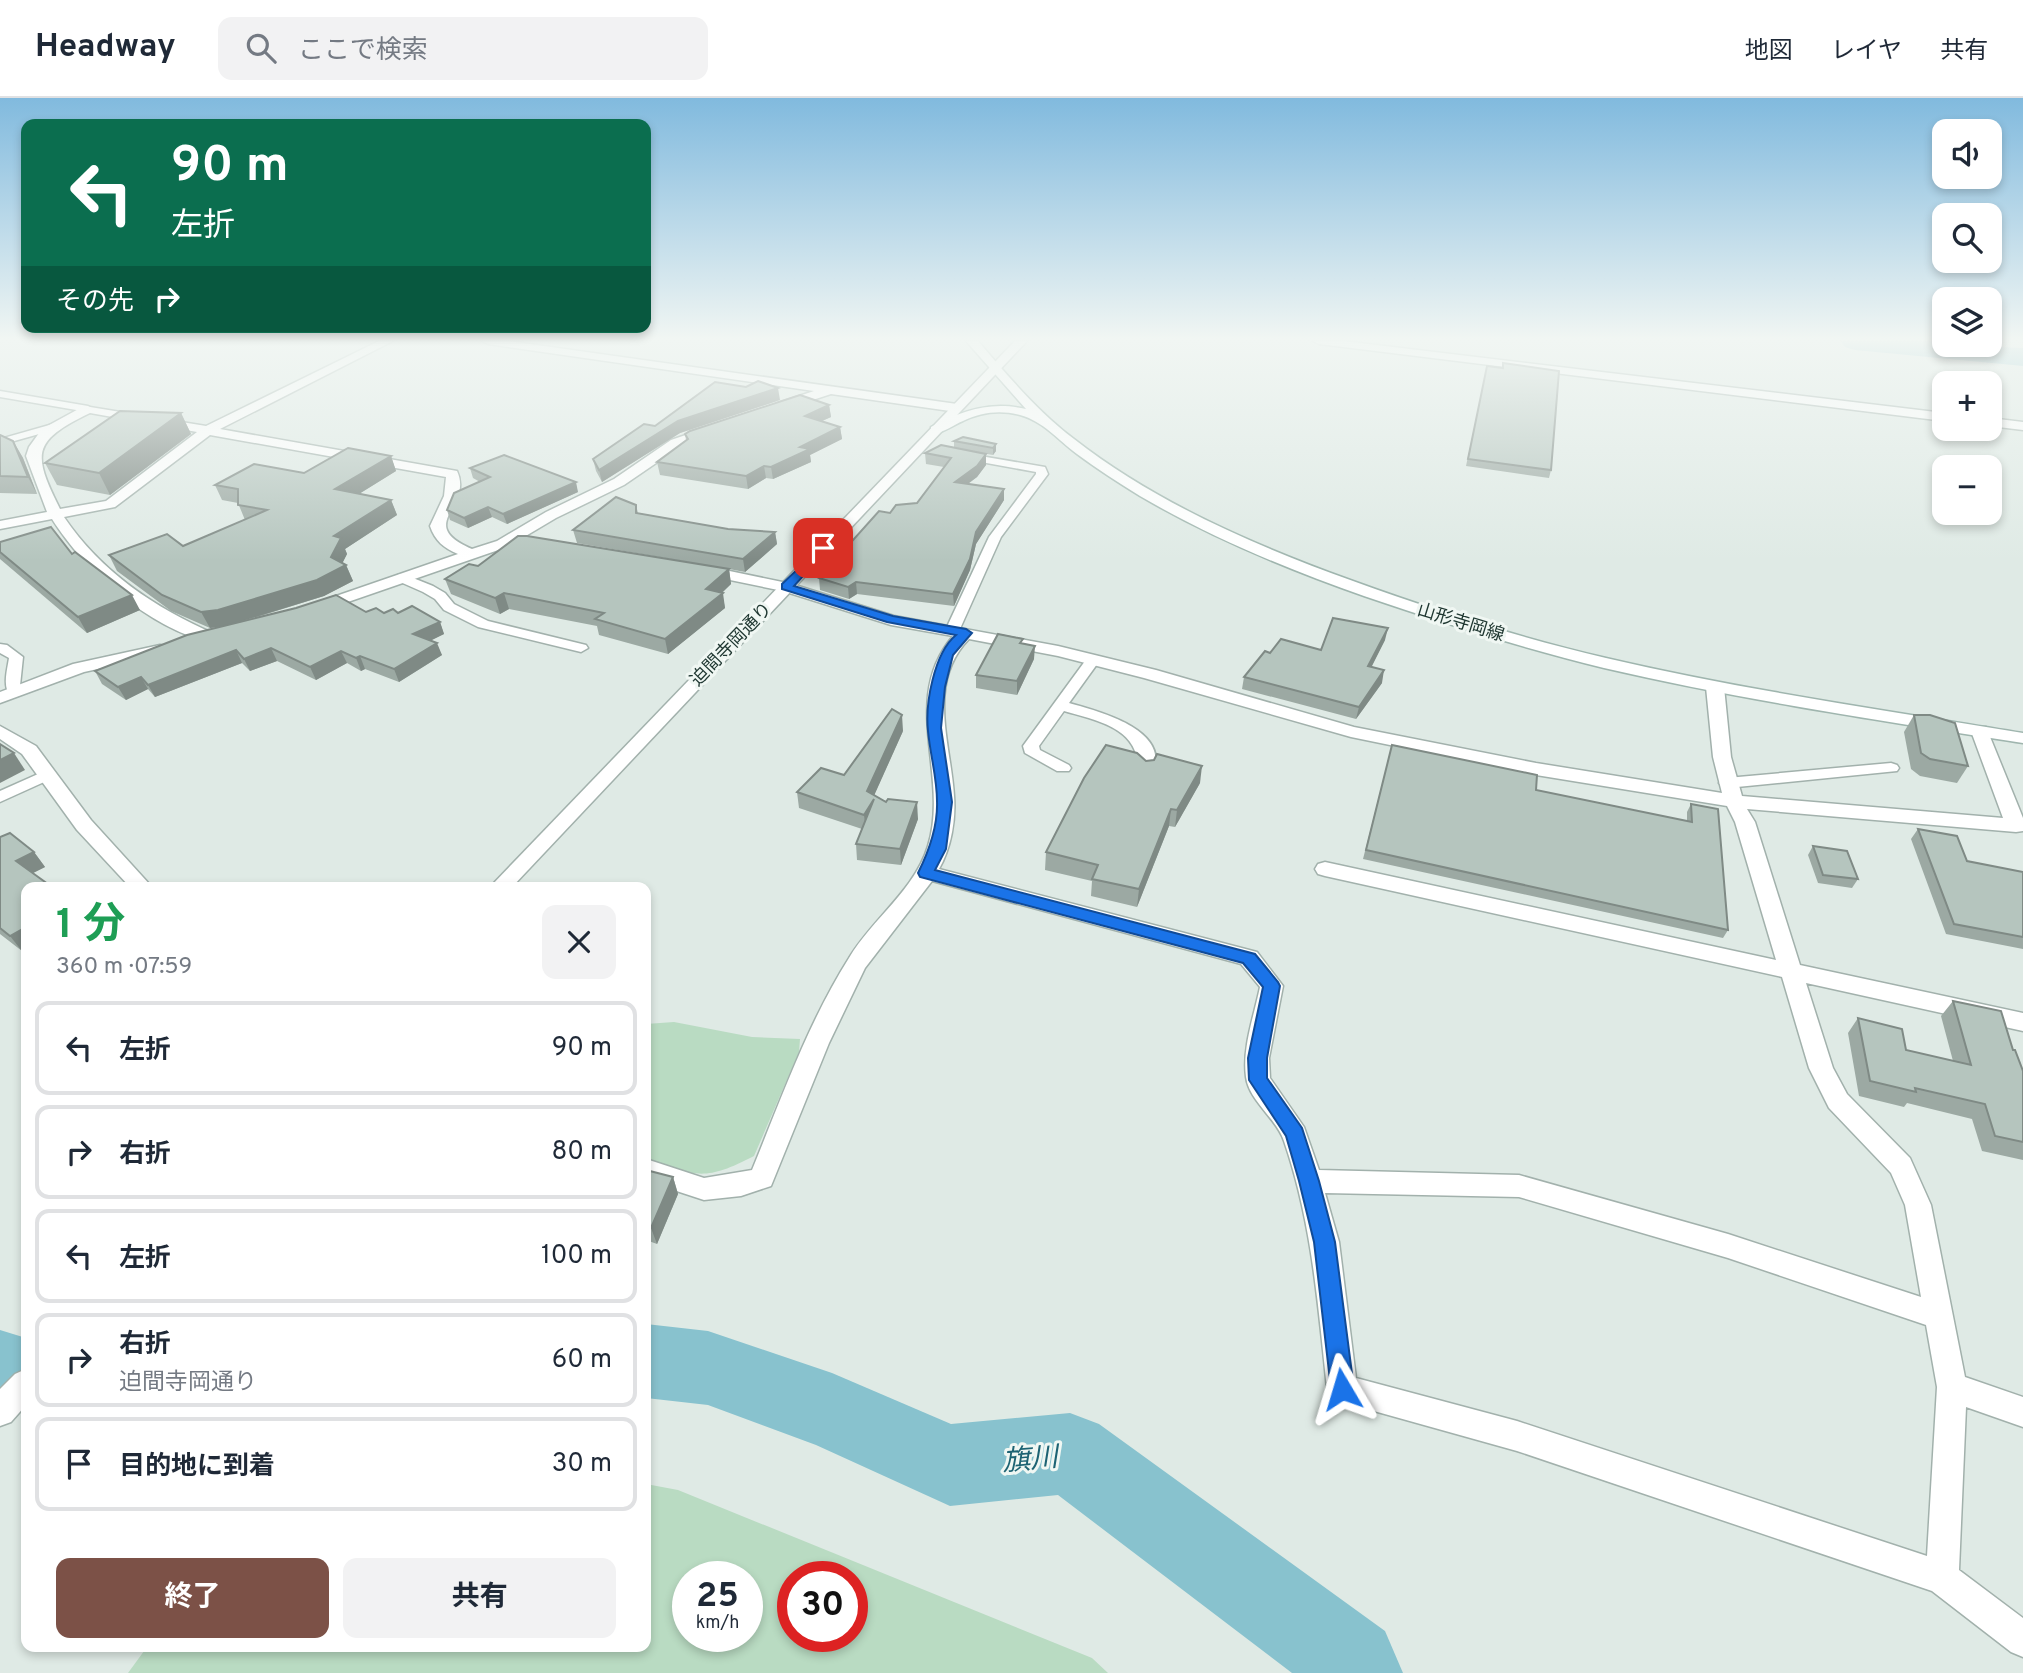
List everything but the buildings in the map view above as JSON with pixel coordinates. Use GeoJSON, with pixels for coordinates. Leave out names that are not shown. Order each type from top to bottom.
{"type":"FeatureCollection","features":[{"type":"Feature","properties":{"kind":"street"},"geometry":{"type":"LineString","coordinates":[[7,695],[79,668],[215,636],[176,624],[132,596],[99,567],[56,515],[33,456],[39,438],[77,414]]}},
{"type":"Feature","properties":{"kind":"street"},"geometry":{"type":"LineString","coordinates":[[119,414],[452,474],[452,488],[438,522],[438,532],[447,543],[472,555]]}},
{"type":"Feature","properties":{"kind":"street"},"geometry":{"type":"LineString","coordinates":[[0,525],[96,508],[120,499],[208,430],[239,414]]}},
{"type":"Feature","properties":{"kind":"street","name":"迫間寺岡通り"},"geometry":{"type":"LineString","coordinates":[[504,882],[951,414]]}},
{"type":"Feature","properties":{"kind":"street"},"geometry":{"type":"LineString","coordinates":[[936,430],[963,414]]}},
{"type":"Feature","properties":{"kind":"street"},"geometry":{"type":"LineString","coordinates":[[1032,414],[1043,419]]}},
{"type":"Feature","properties":{"kind":"street","name":"山形寺岡線"},"geometry":{"type":"LineString","coordinates":[[1039,414],[1079,450],[1126,482],[1238,540],[1325,577],[1423,611],[1547,648],[1715,687],[2023,738]]}},
{"type":"Feature","properties":{"kind":"street"},"geometry":{"type":"LineString","coordinates":[[2002,423],[2023,426]]}},
{"type":"Feature","properties":{"kind":"street"},"geometry":{"type":"LineString","coordinates":[[295,615],[502,544],[551,515],[619,482],[676,443],[720,427]]}},
{"type":"Feature","properties":{"kind":"street"},"geometry":{"type":"LineString","coordinates":[[502,544],[531,543]]}},
{"type":"Feature","properties":{"kind":"street"},"geometry":{"type":"LineString","coordinates":[[689,568],[786,587],[891,620],[1093,660],[1350,732],[1599,781],[1729,792],[2016,826],[1980,731]]}},
{"type":"Feature","properties":{"kind":"street"},"geometry":{"type":"LineString","coordinates":[[651,1172],[704,1189],[741,1185],[762,1178],[812,1051],[858,962],[926,873],[938,849],[945,802],[934,728],[938,687],[947,655],[959,632]]}},
{"type":"Feature","properties":{"kind":"street"},"geometry":{"type":"LineString","coordinates":[[1715,687],[1729,792],[1745,822],[1821,1068],[1838,1101],[1901,1166],[1918,1205],[1952,1387],[1942,1578]]}},
{"type":"Feature","properties":{"kind":"street"},"geometry":{"type":"LineString","coordinates":[[0,731],[29,750],[84,825],[137,882]]}},
{"type":"Feature","properties":{"kind":"street"},"geometry":{"type":"LineString","coordinates":[[1325,869],[2023,1022]]}},
{"type":"Feature","properties":{"kind":"street"},"geometry":{"type":"LineString","coordinates":[[926,873],[1249,958],[1272,986],[1257,1058],[1258,1080],[1295,1134],[1309,1181],[1325,1242],[1342,1389],[1517,1436],[1942,1578],[2023,1640]]}},
{"type":"Feature","properties":{"kind":"street"},"geometry":{"type":"LineString","coordinates":[[1309,1181],[1519,1186],[1728,1246],[1938,1316]]}},
{"type":"Feature","properties":{"kind":"street"},"geometry":{"type":"LineString","coordinates":[[1952,1387],[2023,1412]]}},
{"type":"Feature","properties":{"kind":"street"},"geometry":{"type":"LineString","coordinates":[[0,1411],[21,1389]]}},
{"type":"Feature","properties":{"kind":"lane"},"geometry":{"type":"LineString","coordinates":[[0,442],[53,427]]}},
{"type":"Feature","properties":{"kind":"lane"},"geometry":{"type":"LineString","coordinates":[[948,453],[1041,469],[1042,474],[995,537],[959,632]]}},
{"type":"Feature","properties":{"kind":"lane"},"geometry":{"type":"LineString","coordinates":[[403,578],[428,589],[440,596],[449,607],[482,624],[581,648]]}},
{"type":"Feature","properties":{"kind":"lane"},"geometry":{"type":"LineString","coordinates":[[2,648],[16,657],[7,695]]}},
{"type":"Feature","properties":{"kind":"lane"},"geometry":{"type":"LineString","coordinates":[[1063,768],[1033,753],[1031,746],[1093,660]]}},
{"type":"Feature","properties":{"kind":"lane"},"geometry":{"type":"LineString","coordinates":[[1059,705],[1126,729],[1143,746],[1148,764],[1146,771]]}},
{"type":"Feature","properties":{"kind":"lane"},"geometry":{"type":"LineString","coordinates":[[1729,792],[1891,768]]}},
{"type":"Feature","properties":{"kind":"lane"},"geometry":{"type":"LineString","coordinates":[[0,797],[47,775]]}},
{"type":"Feature","properties":{"kind":"green space"},"geometry":{"type":"Polygon","coordinates":[[[674,1022],[752,1037],[800,1039],[799,1052],[754,1156],[723,1170],[700,1174],[651,1161],[651,1024],[674,1022]]]}},
{"type":"Feature","properties":{"kind":"green space"},"geometry":{"type":"Polygon","coordinates":[[[651,1485],[678,1490],[853,1561],[777,1561],[777,1652],[868,1652],[868,1567],[1092,1658],[1108,1673],[128,1673],[143,1652],[651,1652],[651,1485]]]}},
{"type":"Feature","properties":{"kind":"waterway","name":"旗川"},"geometry":{"type":"LineString","coordinates":[[651,1362],[708,1368],[832,1412],[950,1465],[1070,1453],[1353,1663],[1357,1673]]}},
{"type":"Feature","properties":{"kind":"waterway","name":"旗川"},"geometry":{"type":"LineString","coordinates":[[0,1367],[21,1373]]}},
{"type":"Feature","properties":{"kind":"route"},"geometry":{"type":"LineString","coordinates":[[823,548],[786,587],[891,620],[966,633],[953,643],[942,668],[938,687],[934,728],[945,802],[938,849],[926,873],[1249,958],[1272,986],[1257,1058],[1258,1080],[1295,1134],[1309,1181],[1325,1242],[1342,1389]]}}]}
